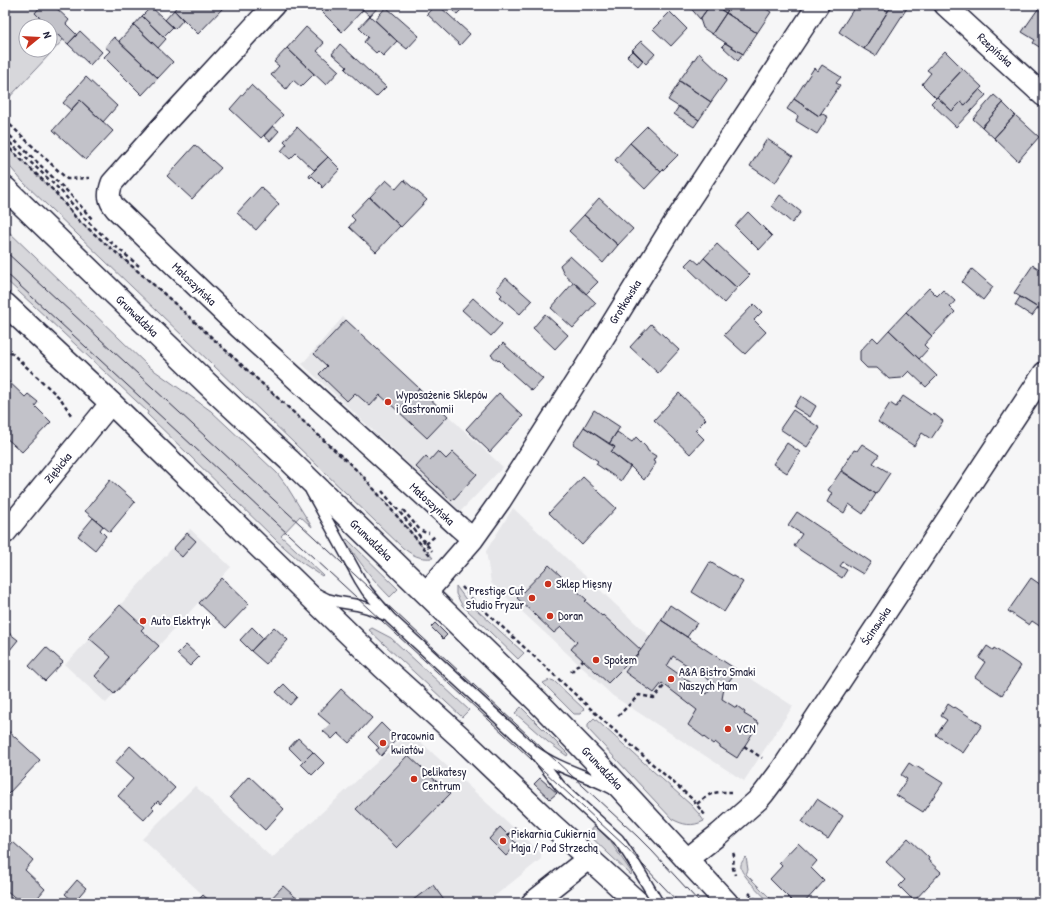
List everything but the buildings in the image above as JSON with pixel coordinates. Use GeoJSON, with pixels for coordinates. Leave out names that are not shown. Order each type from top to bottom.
{"type":"FeatureCollection","features":[{"type":"Feature","properties":{"kind":"street","name":"Małoszyńska"},"geometry":{"type":"LineString","coordinates":[[274,5],[112,183],[109,190],[111,204],[240,327],[459,528],[473,539]]}},
{"type":"Feature","properties":{"kind":"street","name":"Grotkowska"},"geometry":{"type":"LineString","coordinates":[[426,593],[473,539],[504,494],[674,223],[818,5]]}},
{"type":"Feature","properties":{"kind":"street","name":"Rzepińska"},"geometry":{"type":"LineString","coordinates":[[945,5],[1044,96]]}},
{"type":"Feature","properties":{"kind":"street","name":"Grunwaldzka"},"geometry":{"type":"LineString","coordinates":[[5,188],[219,395],[289,460],[544,708],[575,739],[727,903]]}},
{"type":"Feature","properties":{"kind":"street"},"geometry":{"type":"LineString","coordinates":[[5,304],[111,403],[383,667],[638,903]]}},
{"type":"Feature","properties":{"kind":"street","name":"Ścinawska"},"geometry":{"type":"LineString","coordinates":[[686,860],[719,834],[764,793],[782,769],[1044,373]]}},
{"type":"Feature","properties":{"kind":"street","name":"Ziębicka"},"geometry":{"type":"LineString","coordinates":[[5,533],[111,403]]}},
{"type":"Feature","properties":{"kind":"street"},"geometry":{"type":"LineString","coordinates":[[532,903],[589,858]]}},
{"type":"Feature","properties":{"kind":"lane"},"geometry":{"type":"LineString","coordinates":[[289,460],[308,487],[367,591],[390,618],[534,751],[555,764],[620,792],[640,809]]}},
{"type":"Feature","properties":{"kind":"lane"},"geometry":{"type":"LineString","coordinates":[[285,571],[303,587],[327,599],[368,608],[390,618]]}},
{"type":"Feature","properties":{"kind":"lane"},"geometry":{"type":"LineString","coordinates":[[534,751],[560,786],[618,839],[658,903]]}},
{"type":"Feature","properties":{"kind":"path"},"geometry":{"type":"LineString","coordinates":[[5,144],[55,192],[77,219],[167,296],[362,475],[433,558]]}},
{"type":"Feature","properties":{"kind":"path"},"geometry":{"type":"LineString","coordinates":[[5,347],[61,399],[71,417]]}},
{"type":"Feature","properties":{"kind":"path"},"geometry":{"type":"LineString","coordinates":[[459,583],[472,599],[605,722],[691,798],[706,815]]}},
{"type":"Feature","properties":{"kind":"path"},"geometry":{"type":"LineString","coordinates":[[571,672],[582,660]]}},
{"type":"Feature","properties":{"kind":"path"},"geometry":{"type":"LineString","coordinates":[[618,716],[639,696],[654,698],[664,686]]}},
{"type":"Feature","properties":{"kind":"path"},"geometry":{"type":"LineString","coordinates":[[744,746],[766,761]]}},
{"type":"Feature","properties":{"kind":"path"},"geometry":{"type":"LineString","coordinates":[[508,835],[519,824]]}},
{"type":"Feature","properties":{"kind":"path"},"geometry":{"type":"LineString","coordinates":[[731,850],[734,855],[733,868],[736,878]]}},
{"type":"Feature","properties":{"kind":"path"},"geometry":{"type":"LineString","coordinates":[[748,892],[759,903]]}},
{"type":"Feature","properties":{"kind":"shaded area"},"geometry":{"type":"Polygon","coordinates":[[[5,5],[42,5],[35,13],[40,18],[18,18],[18,58],[46,58],[5,102],[5,5]]]}},
{"type":"Feature","properties":{"kind":"shaded area"},"geometry":{"type":"Polygon","coordinates":[[[58,35],[63,40],[58,45],[58,35]]]}},
{"type":"Feature","properties":{"kind":"shaded area"},"geometry":{"type":"Polygon","coordinates":[[[5,144],[55,192],[77,219],[161,291],[362,475],[433,558],[417,556],[403,548],[23,182],[5,161],[5,144]]]}},
{"type":"Feature","properties":{"kind":"shaded area"},"geometry":{"type":"Polygon","coordinates":[[[5,228],[148,366],[211,411],[277,473],[312,527],[300,516],[281,536],[323,575],[322,576],[301,562],[276,540],[147,414],[148,412],[5,279],[5,228]]]}},
{"type":"Feature","properties":{"kind":"shaded area","name":"Wyposażenie Sklepów i Gastronomii"},"geometry":{"type":"Polygon","coordinates":[[[343,317],[503,467],[460,512],[302,364],[343,317]]]}},
{"type":"Feature","properties":{"kind":"shaded area"},"geometry":{"type":"Polygon","coordinates":[[[513,508],[650,637],[661,620],[793,706],[744,781],[613,696],[491,583],[486,551],[513,508]]]}},
{"type":"Feature","properties":{"kind":"shaded area","name":"Auto Elektryk"},"geometry":{"type":"Polygon","coordinates":[[[190,529],[231,567],[106,703],[65,665],[190,529]]]}},
{"type":"Feature","properties":{"kind":"shaded area"},"geometry":{"type":"Polygon","coordinates":[[[347,539],[398,589],[390,597],[377,584],[361,563],[345,540],[347,539]]]}},
{"type":"Feature","properties":{"kind":"shaded area"},"geometry":{"type":"Polygon","coordinates":[[[456,586],[467,601],[524,653],[518,659],[462,605],[456,594],[456,586]]]}},
{"type":"Feature","properties":{"kind":"shaded area"},"geometry":{"type":"Polygon","coordinates":[[[372,628],[391,638],[469,710],[462,717],[369,630],[372,628]]]}},
{"type":"Feature","properties":{"kind":"shaded area"},"geometry":{"type":"Polygon","coordinates":[[[551,680],[554,681],[584,709],[580,714],[574,714],[543,683],[551,680]]]}},
{"type":"Feature","properties":{"kind":"shaded area"},"geometry":{"type":"Polygon","coordinates":[[[521,707],[568,754],[567,756],[548,742],[515,713],[521,707]]]}},
{"type":"Feature","properties":{"kind":"shaded area"},"geometry":{"type":"Polygon","coordinates":[[[594,718],[691,805],[704,821],[692,825],[680,823],[672,819],[588,729],[588,724],[594,718]]]}},
{"type":"Feature","properties":{"kind":"shaded area"},"geometry":{"type":"Polygon","coordinates":[[[410,732],[541,853],[541,859],[486,903],[212,903],[142,839],[195,786],[272,858],[410,732]]]}},
{"type":"Feature","properties":{"kind":"shaded area"},"geometry":{"type":"Polygon","coordinates":[[[595,826],[610,841],[632,873],[631,875],[588,834],[595,826]]]}},
{"type":"Feature","properties":{"kind":"shaded area"},"geometry":{"type":"Polygon","coordinates":[[[746,857],[748,870],[746,874],[775,903],[770,903],[742,872],[741,865],[746,857]]]}},
{"type":"Feature","properties":{"kind":"tram line"},"geometry":{"type":"LineString","coordinates":[[5,251],[637,836],[700,903]]}},
{"type":"Feature","properties":{"kind":"tram line"},"geometry":{"type":"LineString","coordinates":[[5,272],[625,846],[679,903]]}},
{"type":"Feature","properties":{"kind":"place","name":"Wyposażenie Sklepów i Gastronomii"},"geometry":{"type":"Point","coordinates":[388,402]}},
{"type":"Feature","properties":{"kind":"place","name":"Sklep Mięsny"},"geometry":{"type":"Point","coordinates":[548,584]}},
{"type":"Feature","properties":{"kind":"place","name":"Prestige Cut Studio Fryzur"},"geometry":{"type":"Point","coordinates":[532,598]}},
{"type":"Feature","properties":{"kind":"place","name":"Doran"},"geometry":{"type":"Point","coordinates":[550,616]}},
{"type":"Feature","properties":{"kind":"place","name":"Auto Elektryk"},"geometry":{"type":"Point","coordinates":[143,621]}},
{"type":"Feature","properties":{"kind":"place","name":"Społem"},"geometry":{"type":"Point","coordinates":[596,660]}},
{"type":"Feature","properties":{"kind":"place","name":"A&A Bistro Smaki Naszych Mam"},"geometry":{"type":"Point","coordinates":[671,679]}},
{"type":"Feature","properties":{"kind":"place","name":"VCN"},"geometry":{"type":"Point","coordinates":[728,729]}},
{"type":"Feature","properties":{"kind":"place","name":"Pracownia kwiatów"},"geometry":{"type":"Point","coordinates":[383,743]}},
{"type":"Feature","properties":{"kind":"place","name":"Delikatesy Centrum"},"geometry":{"type":"Point","coordinates":[414,779]}},
{"type":"Feature","properties":{"kind":"place","name":"Piekarnia Cukiernia Maja / Pod Strzechą"},"geometry":{"type":"Point","coordinates":[503,841]}}]}
